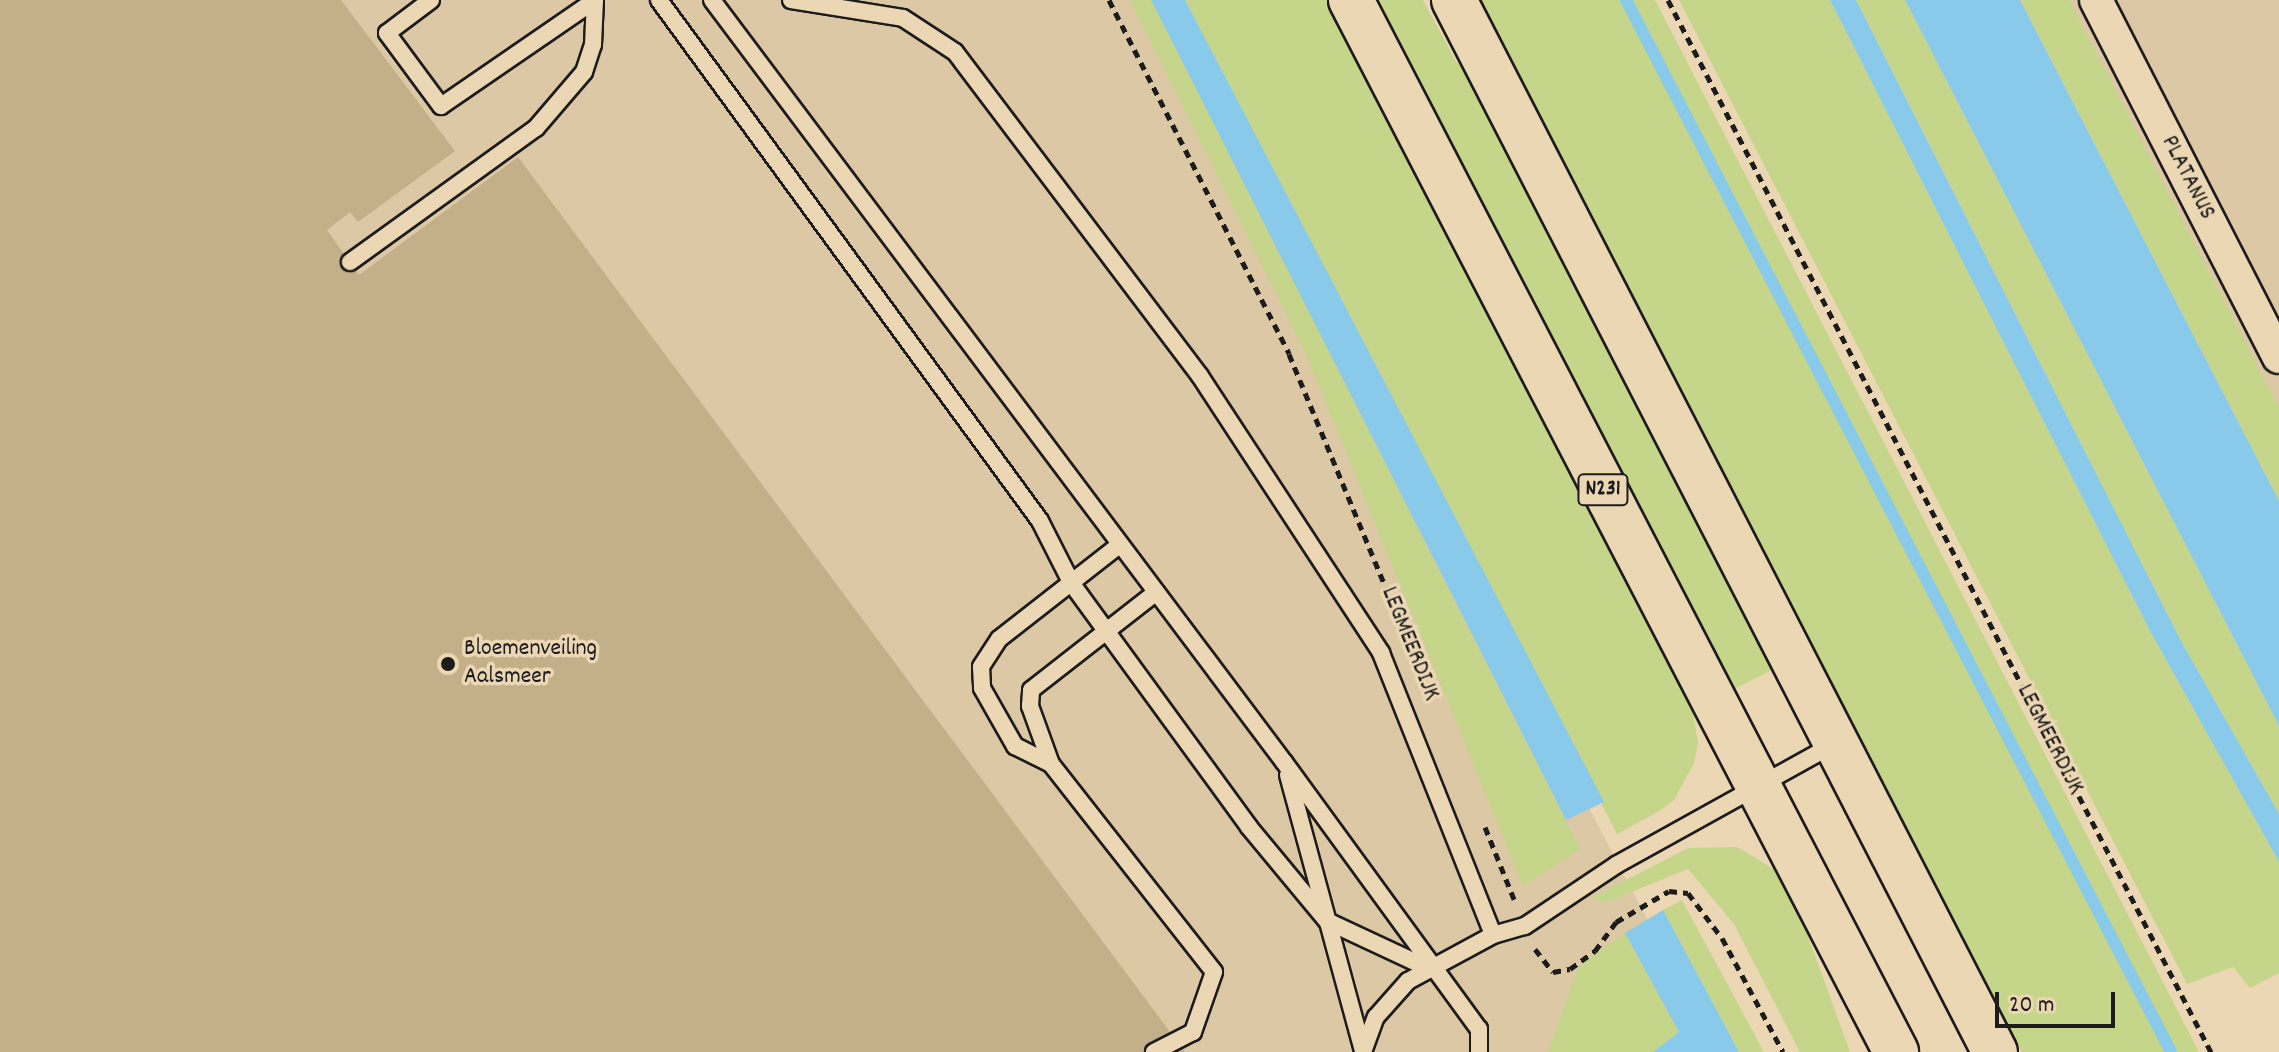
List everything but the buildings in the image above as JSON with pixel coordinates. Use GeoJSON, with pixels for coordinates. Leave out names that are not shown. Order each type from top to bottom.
{"type":"FeatureCollection","features":[{"type":"Feature","properties":{"kind":"main road","name":"N231"},"geometry":{"type":"LineString","coordinates":[[1351,0],[1757,791],[1896,1052]]}},
{"type":"Feature","properties":{"kind":"main road"},"geometry":{"type":"LineString","coordinates":[[1454,0],[1995,1052]]}},
{"type":"Feature","properties":{"kind":"street","name":"PLATANUS"},"geometry":{"type":"LineString","coordinates":[[2096,0],[2279,357]]}},
{"type":"Feature","properties":{"kind":"lane"},"geometry":{"type":"LineString","coordinates":[[431,0],[387,33],[441,106],[595,0]]}},
{"type":"Feature","properties":{"kind":"lane"},"geometry":{"type":"LineString","coordinates":[[350,262],[536,128],[584,72],[593,45],[595,0]]}},
{"type":"Feature","properties":{"kind":"lane"},"geometry":{"type":"LineString","coordinates":[[659,0],[1040,521],[1072,584],[1249,827],[1327,921],[1432,970]]}},
{"type":"Feature","properties":{"kind":"lane"},"geometry":{"type":"LineString","coordinates":[[712,0],[1118,546],[1284,762],[1432,970],[1479,1029],[1479,1052]]}},
{"type":"Feature","properties":{"kind":"lane"},"geometry":{"type":"LineString","coordinates":[[791,0],[903,18],[955,52],[1200,376],[1381,653],[1493,935]]}},
{"type":"Feature","properties":{"kind":"lane"},"geometry":{"type":"LineString","coordinates":[[1051,764],[1015,746],[982,688],[981,667],[999,639],[1118,546]]}},
{"type":"Feature","properties":{"kind":"lane"},"geometry":{"type":"LineString","coordinates":[[1154,1052],[1193,1032],[1214,972],[1051,764],[1030,706],[1031,690],[1155,593]]}},
{"type":"Feature","properties":{"kind":"lane"},"geometry":{"type":"LineString","coordinates":[[1363,1052],[1376,1017],[1408,981],[1493,935],[1525,926],[1616,865],[1757,791],[1835,744]]}},
{"type":"Feature","properties":{"kind":"lane"},"geometry":{"type":"LineString","coordinates":[[1284,762],[1363,1052]]}},
{"type":"Feature","properties":{"kind":"path","name":"LEGMEERDIJK"},"geometry":{"type":"LineString","coordinates":[[1109,0],[1289,354],[1404,632]]}},
{"type":"Feature","properties":{"kind":"path","name":"LEGMEERDIJK"},"geometry":{"type":"LineString","coordinates":[[1668,0],[2211,1052]]}},
{"type":"Feature","properties":{"kind":"path"},"geometry":{"type":"LineString","coordinates":[[1483,823],[1540,961],[1553,972],[1595,951],[1616,922],[1669,891],[1688,893],[1705,909],[1783,1052]]}},
{"type":"Feature","properties":{"kind":"shaded area"},"geometry":{"type":"Polygon","coordinates":[[[0,0],[1169,0],[1716,1052],[0,1052],[0,0]]]}},
{"type":"Feature","properties":{"kind":"shaded area"},"geometry":{"type":"Polygon","coordinates":[[[2045,0],[2279,0],[2279,463],[2045,0]]]}},
{"type":"Feature","properties":{"kind":"green space"},"geometry":{"type":"Polygon","coordinates":[[[1130,0],[1151,0],[1580,849],[1523,886],[1306,354],[1130,0]]]}},
{"type":"Feature","properties":{"kind":"green space"},"geometry":{"type":"Polygon","coordinates":[[[1185,0],[1330,0],[1691,699],[1698,743],[1694,763],[1674,800],[1661,810],[1617,834],[1185,0]]]}},
{"type":"Feature","properties":{"kind":"green space"},"geometry":{"type":"Polygon","coordinates":[[[1379,0],[1423,0],[1457,63],[1463,61],[1776,668],[1734,689],[1379,0]]]}},
{"type":"Feature","properties":{"kind":"green space"},"geometry":{"type":"Polygon","coordinates":[[[1481,0],[1655,0],[2199,1052],[2022,1052],[1481,0]]]}},
{"type":"Feature","properties":{"kind":"green space"},"geometry":{"type":"Polygon","coordinates":[[[1679,0],[1830,0],[2150,631],[2279,862],[2279,973],[2250,988],[2233,967],[2187,984],[1679,0]]]}},
{"type":"Feature","properties":{"kind":"green space"},"geometry":{"type":"Polygon","coordinates":[[[1856,0],[1905,0],[2279,726],[2279,814],[2181,641],[1856,0]]]}},
{"type":"Feature","properties":{"kind":"green space"},"geometry":{"type":"Polygon","coordinates":[[[2020,0],[2069,0],[2279,408],[2279,501],[2020,0]]]}},
{"type":"Feature","properties":{"kind":"green space"},"geometry":{"type":"Polygon","coordinates":[[[1737,847],[1779,872],[1794,898],[1850,1052],[1800,1052],[1734,924],[1688,869],[1604,903],[1593,897],[1688,848],[1737,847]]]}},
{"type":"Feature","properties":{"kind":"green space"},"geometry":{"type":"Polygon","coordinates":[[[1682,900],[1764,1052],[1739,1052],[1663,910],[1682,900]]]}},
{"type":"Feature","properties":{"kind":"green space"},"geometry":{"type":"Polygon","coordinates":[[[1625,933],[1679,1033],[1653,1052],[1548,1052],[1579,966],[1625,933]]]}},
{"type":"Feature","properties":{"kind":"water"},"geometry":{"type":"Polygon","coordinates":[[[1151,0],[1185,0],[1604,802],[1566,820],[1151,0]]]}},
{"type":"Feature","properties":{"kind":"water"},"geometry":{"type":"Polygon","coordinates":[[[1830,0],[1856,0],[2181,641],[2279,814],[2279,862],[2150,631],[1830,0]]]}},
{"type":"Feature","properties":{"kind":"water"},"geometry":{"type":"Polygon","coordinates":[[[1905,0],[2020,0],[2279,501],[2279,726],[1905,0]]]}},
{"type":"Feature","properties":{"kind":"water"},"geometry":{"type":"Polygon","coordinates":[[[1663,910],[1739,1052],[1653,1052],[1679,1032],[1625,933],[1663,910]]]}},
{"type":"Feature","properties":{"kind":"waterway"},"geometry":{"type":"LineString","coordinates":[[1626,0],[2171,1052]]}},
{"type":"Feature","properties":{"kind":"place","name":"Bloemenveiling Aalsmeer"},"geometry":{"type":"Point","coordinates":[448,664]}}]}
